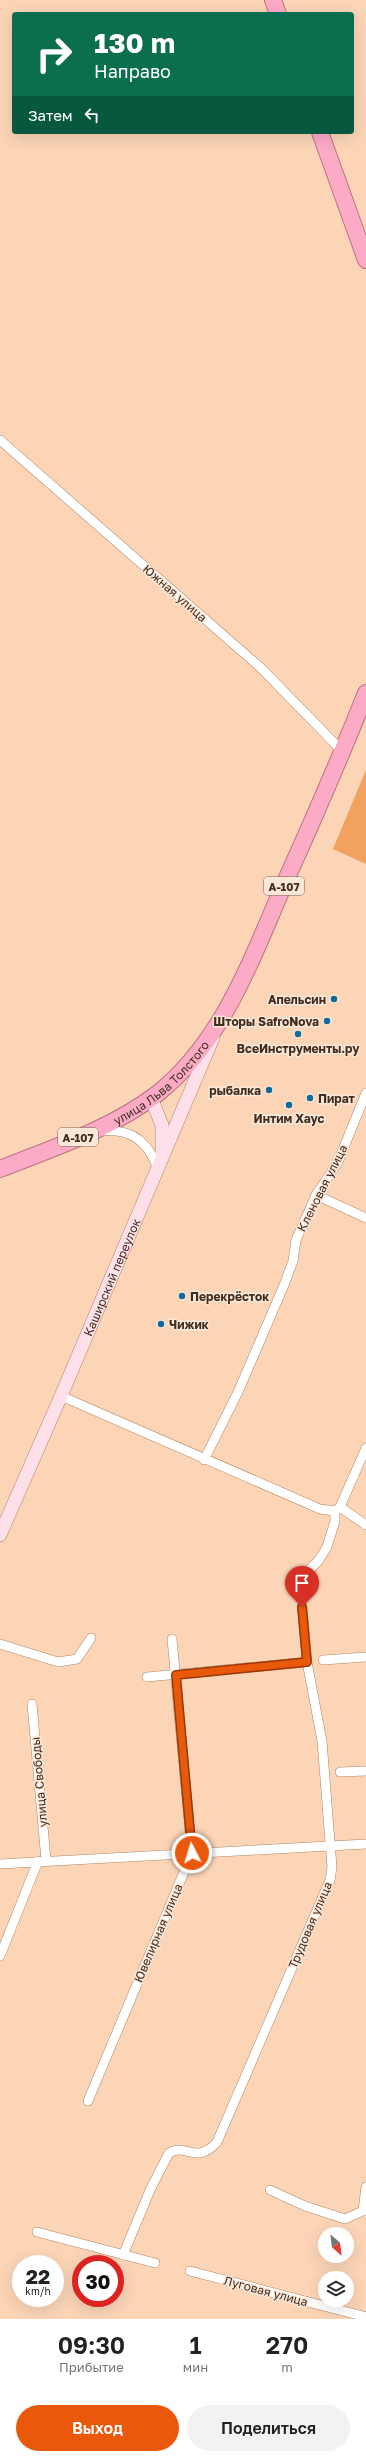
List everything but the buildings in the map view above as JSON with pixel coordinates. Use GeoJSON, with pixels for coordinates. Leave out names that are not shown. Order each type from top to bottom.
{"type":"FeatureCollection","features":[{"type":"Feature","properties":{"kind":"highway"},"geometry":{"type":"LineString","coordinates":[[273,0],[277,12]]}},
{"type":"Feature","properties":{"kind":"highway"},"geometry":{"type":"LineString","coordinates":[[321,134],[366,260]]}},
{"type":"Feature","properties":{"kind":"highway","name":"А-107"},"geometry":{"type":"LineString","coordinates":[[222,1018],[270,917],[343,752],[366,693]]}},
{"type":"Feature","properties":{"kind":"highway","name":"улица Льва Толстого"},"geometry":{"type":"LineString","coordinates":[[0,1169],[91,1132],[151,1098],[191,1061],[222,1018]]}},
{"type":"Feature","properties":{"kind":"main road","name":"Каширский переулок"},"geometry":{"type":"LineString","coordinates":[[0,1535],[61,1396],[222,1018]]}},
{"type":"Feature","properties":{"kind":"main road"},"geometry":{"type":"LineString","coordinates":[[151,1098],[162,1124],[162,1153],[158,1170]]}},
{"type":"Feature","properties":{"kind":"street","name":"Южная улица"},"geometry":{"type":"LineString","coordinates":[[0,440],[260,668],[343,752]]}},
{"type":"Feature","properties":{"kind":"street","name":"Кленовая улица"},"geometry":{"type":"LineString","coordinates":[[204,1460],[238,1392],[284,1285],[293,1261],[296,1240],[316,1195],[338,1162],[366,1093]]}},
{"type":"Feature","properties":{"kind":"street"},"geometry":{"type":"LineString","coordinates":[[91,1132],[107,1130],[134,1134],[144,1142],[151,1151],[158,1170]]}},
{"type":"Feature","properties":{"kind":"street"},"geometry":{"type":"LineString","coordinates":[[316,1195],[366,1218]]}},
{"type":"Feature","properties":{"kind":"street"},"geometry":{"type":"LineString","coordinates":[[61,1396],[204,1460],[320,1509],[337,1509],[366,1525]]}},
{"type":"Feature","properties":{"kind":"street"},"geometry":{"type":"LineString","coordinates":[[337,1509],[366,1448]]}},
{"type":"Feature","properties":{"kind":"street","name":"Трудовая улица"},"geometry":{"type":"LineString","coordinates":[[123,2255],[151,2188],[169,2153],[181,2151],[201,2154],[208,2152],[217,2142],[330,1880],[332,1868],[331,1845],[322,1741],[307,1662],[301,1593],[302,1581],[308,1571],[319,1560],[327,1547],[337,1509]]}},
{"type":"Feature","properties":{"kind":"street"},"geometry":{"type":"LineString","coordinates":[[0,1644],[58,1662],[77,1658],[92,1638]]}},
{"type":"Feature","properties":{"kind":"street","name":"Ювелирная улица"},"geometry":{"type":"LineString","coordinates":[[88,2101],[192,1853],[172,1639]]}},
{"type":"Feature","properties":{"kind":"street"},"geometry":{"type":"LineString","coordinates":[[323,1660],[366,1657]]}},
{"type":"Feature","properties":{"kind":"street"},"geometry":{"type":"LineString","coordinates":[[147,1677],[307,1662]]}},
{"type":"Feature","properties":{"kind":"street","name":"улица Свободы"},"geometry":{"type":"LineString","coordinates":[[0,1956],[42,1860],[32,1704]]}},
{"type":"Feature","properties":{"kind":"street"},"geometry":{"type":"LineString","coordinates":[[340,1772],[366,1771]]}},
{"type":"Feature","properties":{"kind":"street"},"geometry":{"type":"LineString","coordinates":[[0,1864],[42,1860],[366,1844]]}},
{"type":"Feature","properties":{"kind":"street"},"geometry":{"type":"LineString","coordinates":[[270,2190],[305,2206],[345,2219],[363,2211],[366,2187]]}},
{"type":"Feature","properties":{"kind":"street"},"geometry":{"type":"LineString","coordinates":[[37,2232],[123,2255]]}},
{"type":"Feature","properties":{"kind":"street"},"geometry":{"type":"LineString","coordinates":[[124,2255],[155,2263]]}},
{"type":"Feature","properties":{"kind":"street","name":"Луговая улица"},"geometry":{"type":"LineString","coordinates":[[190,2271],[366,2317]]}},
{"type":"Feature","properties":{"kind":"shaded area"},"geometry":{"type":"Polygon","coordinates":[[[366,770],[366,864],[333,849],[366,770]]]}},
{"type":"Feature","properties":{"kind":"place","name":"Апельсин"},"geometry":{"type":"Point","coordinates":[334,999]}},
{"type":"Feature","properties":{"kind":"place","name":"Шторы SafroNova"},"geometry":{"type":"Point","coordinates":[327,1021]}},
{"type":"Feature","properties":{"kind":"place","name":"ВсеИнструменты.ру"},"geometry":{"type":"Point","coordinates":[298,1034]}},
{"type":"Feature","properties":{"kind":"place","name":"рыбалка"},"geometry":{"type":"Point","coordinates":[269,1090]}},
{"type":"Feature","properties":{"kind":"place","name":"Пират"},"geometry":{"type":"Point","coordinates":[310,1098]}},
{"type":"Feature","properties":{"kind":"place","name":"Интим Хаус"},"geometry":{"type":"Point","coordinates":[289,1105]}},
{"type":"Feature","properties":{"kind":"place","name":"Перекрёсток"},"geometry":{"type":"Point","coordinates":[182,1296]}},
{"type":"Feature","properties":{"kind":"place","name":"Чижик"},"geometry":{"type":"Point","coordinates":[161,1324]}},
{"type":"Feature","properties":{"kind":"route"},"geometry":{"type":"LineString","coordinates":[[192,1853],[176,1675],[307,1662],[302,1607]]}}]}
